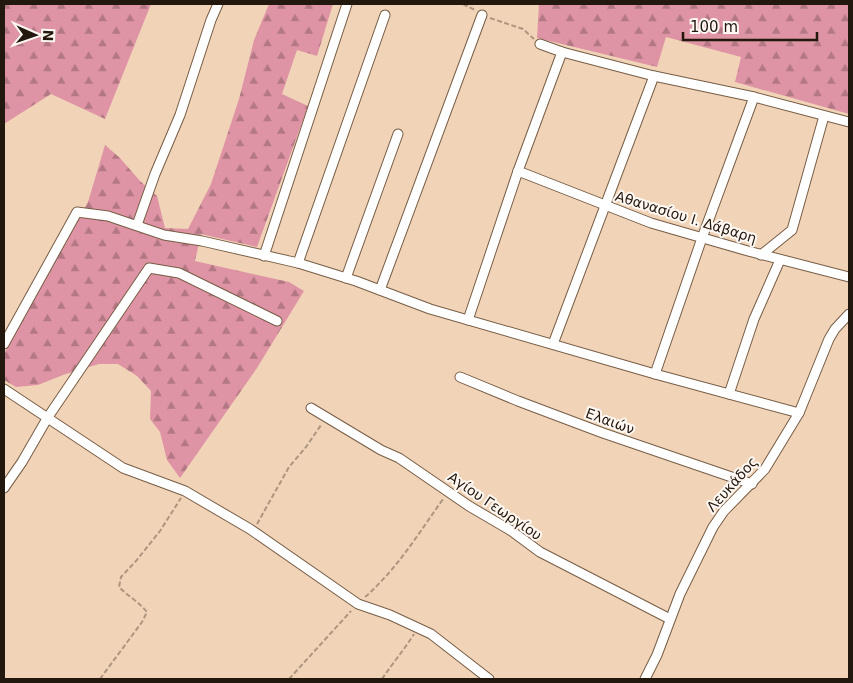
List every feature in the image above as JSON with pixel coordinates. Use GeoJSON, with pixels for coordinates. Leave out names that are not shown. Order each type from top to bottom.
{"type":"FeatureCollection","features":[{"type":"Feature","properties":{"kind":"street"},"geometry":{"type":"LineString","coordinates":[[137,225],[155,174],[180,115],[218,4]]}},
{"type":"Feature","properties":{"kind":"street"},"geometry":{"type":"LineString","coordinates":[[264,256],[346,4]]}},
{"type":"Feature","properties":{"kind":"street"},"geometry":{"type":"LineString","coordinates":[[298,264],[385,15]]}},
{"type":"Feature","properties":{"kind":"street"},"geometry":{"type":"LineString","coordinates":[[380,290],[482,15]]}},
{"type":"Feature","properties":{"kind":"street"},"geometry":{"type":"LineString","coordinates":[[540,44],[562,52],[654,76],[754,97],[849,122]]}},
{"type":"Feature","properties":{"kind":"street"},"geometry":{"type":"LineString","coordinates":[[468,320],[518,171],[562,52]]}},
{"type":"Feature","properties":{"kind":"street"},"geometry":{"type":"LineString","coordinates":[[553,344],[654,76]]}},
{"type":"Feature","properties":{"kind":"street"},"geometry":{"type":"LineString","coordinates":[[655,374],[702,238],[754,97]]}},
{"type":"Feature","properties":{"kind":"street"},"geometry":{"type":"LineString","coordinates":[[761,255],[792,230],[824,116]]}},
{"type":"Feature","properties":{"kind":"street"},"geometry":{"type":"LineString","coordinates":[[346,278],[398,134]]}},
{"type":"Feature","properties":{"kind":"street","name":"Αθανασίου Ι. Δάβαρη"},"geometry":{"type":"LineString","coordinates":[[518,171],[651,223],[761,255],[849,277]]}},
{"type":"Feature","properties":{"kind":"street"},"geometry":{"type":"LineString","coordinates":[[4,344],[77,212],[108,216],[164,235],[202,241],[298,264],[346,278],[468,320],[799,413]]}},
{"type":"Feature","properties":{"kind":"street"},"geometry":{"type":"LineString","coordinates":[[729,394],[754,319],[780,260]]}},
{"type":"Feature","properties":{"kind":"street"},"geometry":{"type":"LineString","coordinates":[[4,488],[22,462],[48,417],[149,268],[179,273],[277,321]]}},
{"type":"Feature","properties":{"kind":"street","name":"Λευκάδος"},"geometry":{"type":"LineString","coordinates":[[645,679],[657,655],[670,619],[713,527],[724,511],[765,469],[799,413],[834,329],[849,314]]}},
{"type":"Feature","properties":{"kind":"street","name":"Ελαιών"},"geometry":{"type":"LineString","coordinates":[[460,376],[518,401],[603,433],[752,484]]}},
{"type":"Feature","properties":{"kind":"street"},"geometry":{"type":"LineString","coordinates":[[4,389],[123,468],[185,491],[253,531],[358,604],[390,615],[440,640],[488,679]]}},
{"type":"Feature","properties":{"kind":"street","name":"Αγίου Γεωργίου"},"geometry":{"type":"LineString","coordinates":[[310,408],[381,450],[399,458],[510,530],[540,552],[670,619]]}},
{"type":"Feature","properties":{"kind":"path"},"geometry":{"type":"LineString","coordinates":[[464,4],[469,5],[482,15],[522,29],[540,44]]}},
{"type":"Feature","properties":{"kind":"path"},"geometry":{"type":"LineString","coordinates":[[253,531],[289,467],[327,417]]}},
{"type":"Feature","properties":{"kind":"path"},"geometry":{"type":"LineString","coordinates":[[100,679],[148,612],[119,586],[121,577],[160,531],[185,491]]}},
{"type":"Feature","properties":{"kind":"path"},"geometry":{"type":"LineString","coordinates":[[289,679],[402,557],[448,491]]}},
{"type":"Feature","properties":{"kind":"path"},"geometry":{"type":"LineString","coordinates":[[382,679],[404,651],[417,628]]}},
{"type":"Feature","properties":{"kind":"green space"},"geometry":{"type":"Polygon","coordinates":[[[4,4],[151,4],[105,119],[51,94],[4,124],[4,4]]]}},
{"type":"Feature","properties":{"kind":"green space"},"geometry":{"type":"Polygon","coordinates":[[[269,4],[333,4],[317,56],[297,50],[282,94],[308,106],[257,247],[201,234],[195,261],[289,282],[304,291],[257,368],[180,478],[167,460],[160,432],[150,419],[151,391],[137,376],[118,364],[99,364],[38,385],[16,387],[4,380],[4,354],[88,202],[105,145],[157,196],[165,228],[188,229],[211,184],[239,99],[254,40],[269,4]]]}},
{"type":"Feature","properties":{"kind":"green space"},"geometry":{"type":"Polygon","coordinates":[[[539,4],[849,4],[849,114],[735,82],[741,57],[666,37],[657,67],[537,38],[539,4]]]}}]}
